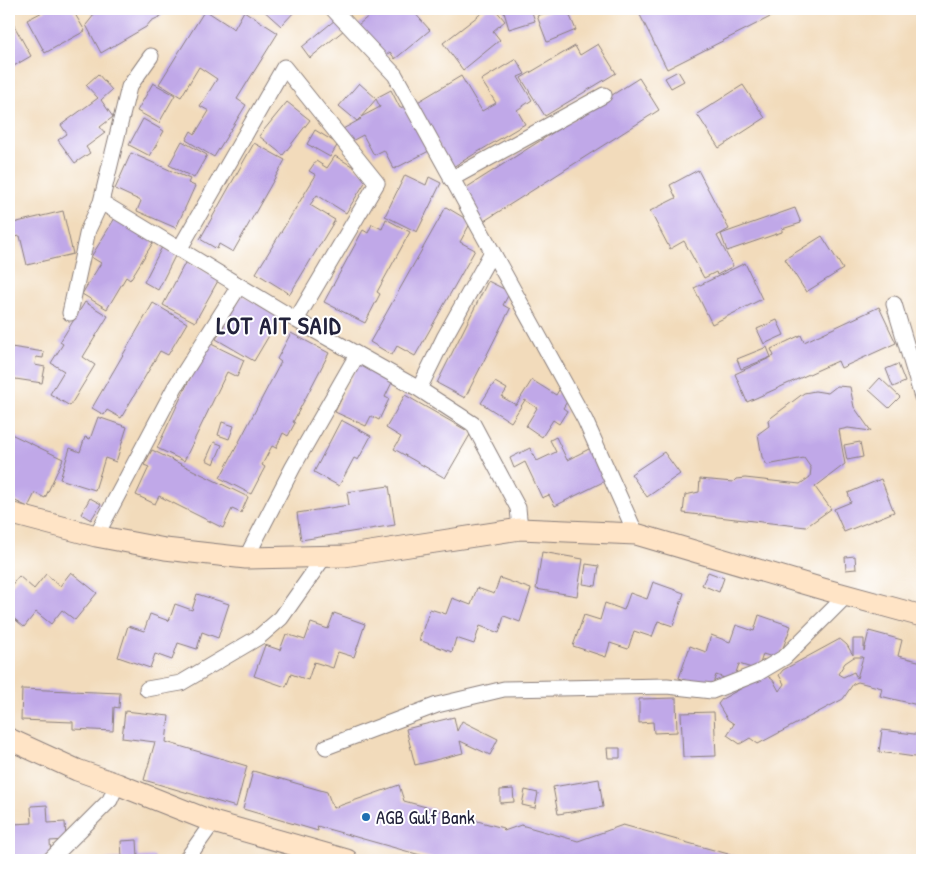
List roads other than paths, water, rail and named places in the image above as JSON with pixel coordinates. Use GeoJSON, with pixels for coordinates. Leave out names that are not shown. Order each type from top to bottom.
{"type":"FeatureCollection","features":[{"type":"Feature","properties":{"kind":"street"},"geometry":{"type":"LineString","coordinates":[[333,9],[395,75],[585,420],[636,534]]}},
{"type":"Feature","properties":{"kind":"street"},"geometry":{"type":"LineString","coordinates":[[70,313],[88,230],[101,202],[129,87],[151,56]]}},
{"type":"Feature","properties":{"kind":"street"},"geometry":{"type":"LineString","coordinates":[[179,250],[284,67],[377,184],[296,320]]}},
{"type":"Feature","properties":{"kind":"street"},"geometry":{"type":"LineString","coordinates":[[452,179],[604,95]]}},
{"type":"Feature","properties":{"kind":"street"},"geometry":{"type":"LineString","coordinates":[[101,202],[296,320],[419,389],[472,424],[518,508],[520,529]]}},
{"type":"Feature","properties":{"kind":"street"},"geometry":{"type":"LineString","coordinates":[[419,389],[444,338],[492,252]]}},
{"type":"Feature","properties":{"kind":"street"},"geometry":{"type":"LineString","coordinates":[[96,536],[175,387],[239,286]]}},
{"type":"Feature","properties":{"kind":"street"},"geometry":{"type":"LineString","coordinates":[[894,304],[922,397]]}},
{"type":"Feature","properties":{"kind":"street"},"geometry":{"type":"LineString","coordinates":[[246,558],[293,467],[357,355]]}},
{"type":"Feature","properties":{"kind":"street"},"geometry":{"type":"LineString","coordinates":[[9,513],[96,536],[166,549],[246,558],[344,556],[520,529],[636,534],[846,596],[922,616]]}},
{"type":"Feature","properties":{"kind":"street"},"geometry":{"type":"LineString","coordinates":[[147,688],[180,683],[259,637],[281,618],[324,557]]}},
{"type":"Feature","properties":{"kind":"street"},"geometry":{"type":"LineString","coordinates":[[326,747],[437,705],[504,689],[667,686],[712,692],[758,672],[785,657],[846,596]]}},
{"type":"Feature","properties":{"kind":"street"},"geometry":{"type":"LineString","coordinates":[[9,739],[77,770],[213,822],[347,860]]}},
{"type":"Feature","properties":{"kind":"street"},"geometry":{"type":"LineString","coordinates":[[50,860],[110,800],[117,784]]}},
{"type":"Feature","properties":{"kind":"street"},"geometry":{"type":"LineString","coordinates":[[186,860],[213,822]]}},
{"type":"Feature","properties":{"kind":"place","name":"AGB Gulf Bank"},"geometry":{"type":"Point","coordinates":[366,817]}},
{"type":"Feature","properties":{"kind":"district","name":"LOT AIT SAID"},"geometry":{"type":"Point","coordinates":[279,326]}}]}
